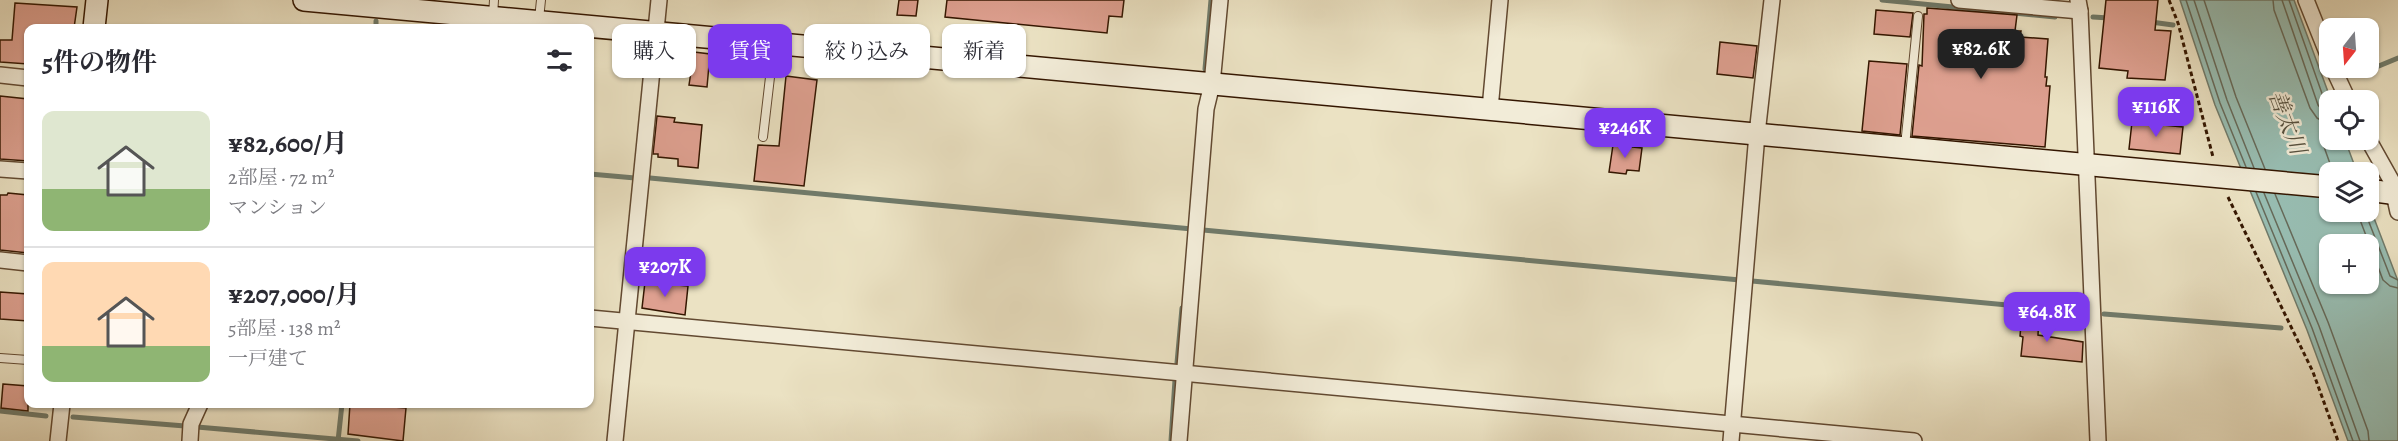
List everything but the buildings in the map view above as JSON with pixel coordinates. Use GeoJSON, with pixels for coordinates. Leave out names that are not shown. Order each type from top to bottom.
{"type":"FeatureCollection","features":[{"type":"Feature","properties":{"kind":"street"},"geometry":{"type":"LineString","coordinates":[[97,0],[98,24]]}},
{"type":"Feature","properties":{"kind":"street"},"geometry":{"type":"LineString","coordinates":[[304,0],[540,10],[614,24]]}},
{"type":"Feature","properties":{"kind":"street"},"geometry":{"type":"LineString","coordinates":[[657,24],[659,0]]}},
{"type":"Feature","properties":{"kind":"street"},"geometry":{"type":"LineString","coordinates":[[1179,441],[1206,109],[1212,84],[1220,0]]}},
{"type":"Feature","properties":{"kind":"street"},"geometry":{"type":"LineString","coordinates":[[1490,109],[1500,0]]}},
{"type":"Feature","properties":{"kind":"street"},"geometry":{"type":"LineString","coordinates":[[1731,441],[1757,134],[1772,0]]}},
{"type":"Feature","properties":{"kind":"street"},"geometry":{"type":"LineString","coordinates":[[1959,0],[2079,5],[2098,441]]}},
{"type":"Feature","properties":{"kind":"street"},"geometry":{"type":"LineString","coordinates":[[2306,0],[2319,32]]}},
{"type":"Feature","properties":{"kind":"street"},"geometry":{"type":"LineString","coordinates":[[792,45],[2319,186]]}},
{"type":"Feature","properties":{"kind":"street"},"geometry":{"type":"LineString","coordinates":[[0,75],[24,78]]}},
{"type":"Feature","properties":{"kind":"street"},"geometry":{"type":"LineString","coordinates":[[615,441],[651,78]]}},
{"type":"Feature","properties":{"kind":"street"},"geometry":{"type":"LineString","coordinates":[[2374,150],[2391,180],[2387,196]]}},
{"type":"Feature","properties":{"kind":"street"},"geometry":{"type":"LineString","coordinates":[[0,169],[24,171]]}},
{"type":"Feature","properties":{"kind":"street"},"geometry":{"type":"LineString","coordinates":[[0,260],[24,263]]}},
{"type":"Feature","properties":{"kind":"street"},"geometry":{"type":"LineString","coordinates":[[594,318],[1914,441]]}},
{"type":"Feature","properties":{"kind":"street"},"geometry":{"type":"LineString","coordinates":[[58,441],[62,408]]}},
{"type":"Feature","properties":{"kind":"street"},"geometry":{"type":"LineString","coordinates":[[190,441],[191,424],[198,408]]}},
{"type":"Feature","properties":{"kind":"lane"},"geometry":{"type":"LineString","coordinates":[[1905,147],[1918,16]]}},
{"type":"Feature","properties":{"kind":"lane"},"geometry":{"type":"LineString","coordinates":[[763,137],[770,78]]}},
{"type":"Feature","properties":{"kind":"lane"},"geometry":{"type":"LineString","coordinates":[[0,358],[24,360]]}},
{"type":"Feature","properties":{"kind":"path"},"geometry":{"type":"LineString","coordinates":[[2169,0],[2227,178],[2313,372],[2338,441]]}},
{"type":"Feature","properties":{"kind":"water","name":"善太川"},"geometry":{"type":"Polygon","coordinates":[[[2180,0],[2294,0],[2319,68],[2319,78],[2323,78],[2327,90],[2319,90],[2319,150],[2349,150],[2353,162],[2319,162],[2319,222],[2375,222],[2398,281],[2398,441],[2348,441],[2307,330],[2215,105],[2180,0]]]}},
{"type":"Feature","properties":{"kind":"waterway"},"geometry":{"type":"LineString","coordinates":[[1205,69],[1211,0]]}},
{"type":"Feature","properties":{"kind":"waterway"},"geometry":{"type":"LineString","coordinates":[[1882,0],[2055,17]]}},
{"type":"Feature","properties":{"kind":"waterway"},"geometry":{"type":"LineString","coordinates":[[2093,17],[2109,18]]}},
{"type":"Feature","properties":{"kind":"waterway"},"geometry":{"type":"LineString","coordinates":[[2151,22],[2173,25]]}},
{"type":"Feature","properties":{"kind":"waterway"},"geometry":{"type":"LineString","coordinates":[[2379,66],[2398,58]]}},
{"type":"Feature","properties":{"kind":"waterway"},"geometry":{"type":"LineString","coordinates":[[594,174],[635,178]]}},
{"type":"Feature","properties":{"kind":"waterway"},"geometry":{"type":"LineString","coordinates":[[650,178],[1192,229]]}},
{"type":"Feature","properties":{"kind":"waterway"},"geometry":{"type":"LineString","coordinates":[[1203,230],[1740,280]]}},
{"type":"Feature","properties":{"kind":"waterway"},"geometry":{"type":"LineString","coordinates":[[1752,281],[2083,312]]}},
{"type":"Feature","properties":{"kind":"waterway"},"geometry":{"type":"LineString","coordinates":[[1177,363],[1182,308]]}},
{"type":"Feature","properties":{"kind":"waterway"},"geometry":{"type":"LineString","coordinates":[[2104,314],[2281,328]]}},
{"type":"Feature","properties":{"kind":"waterway"},"geometry":{"type":"LineString","coordinates":[[1171,441],[1175,380]]}},
{"type":"Feature","properties":{"kind":"waterway"},"geometry":{"type":"LineString","coordinates":[[338,441],[342,408]]}},
{"type":"Feature","properties":{"kind":"waterway"},"geometry":{"type":"LineString","coordinates":[[0,411],[46,416]]}},
{"type":"Feature","properties":{"kind":"waterway"},"geometry":{"type":"LineString","coordinates":[[73,417],[185,426]]}},
{"type":"Feature","properties":{"kind":"waterway"},"geometry":{"type":"LineString","coordinates":[[197,427],[358,441]]}}]}
